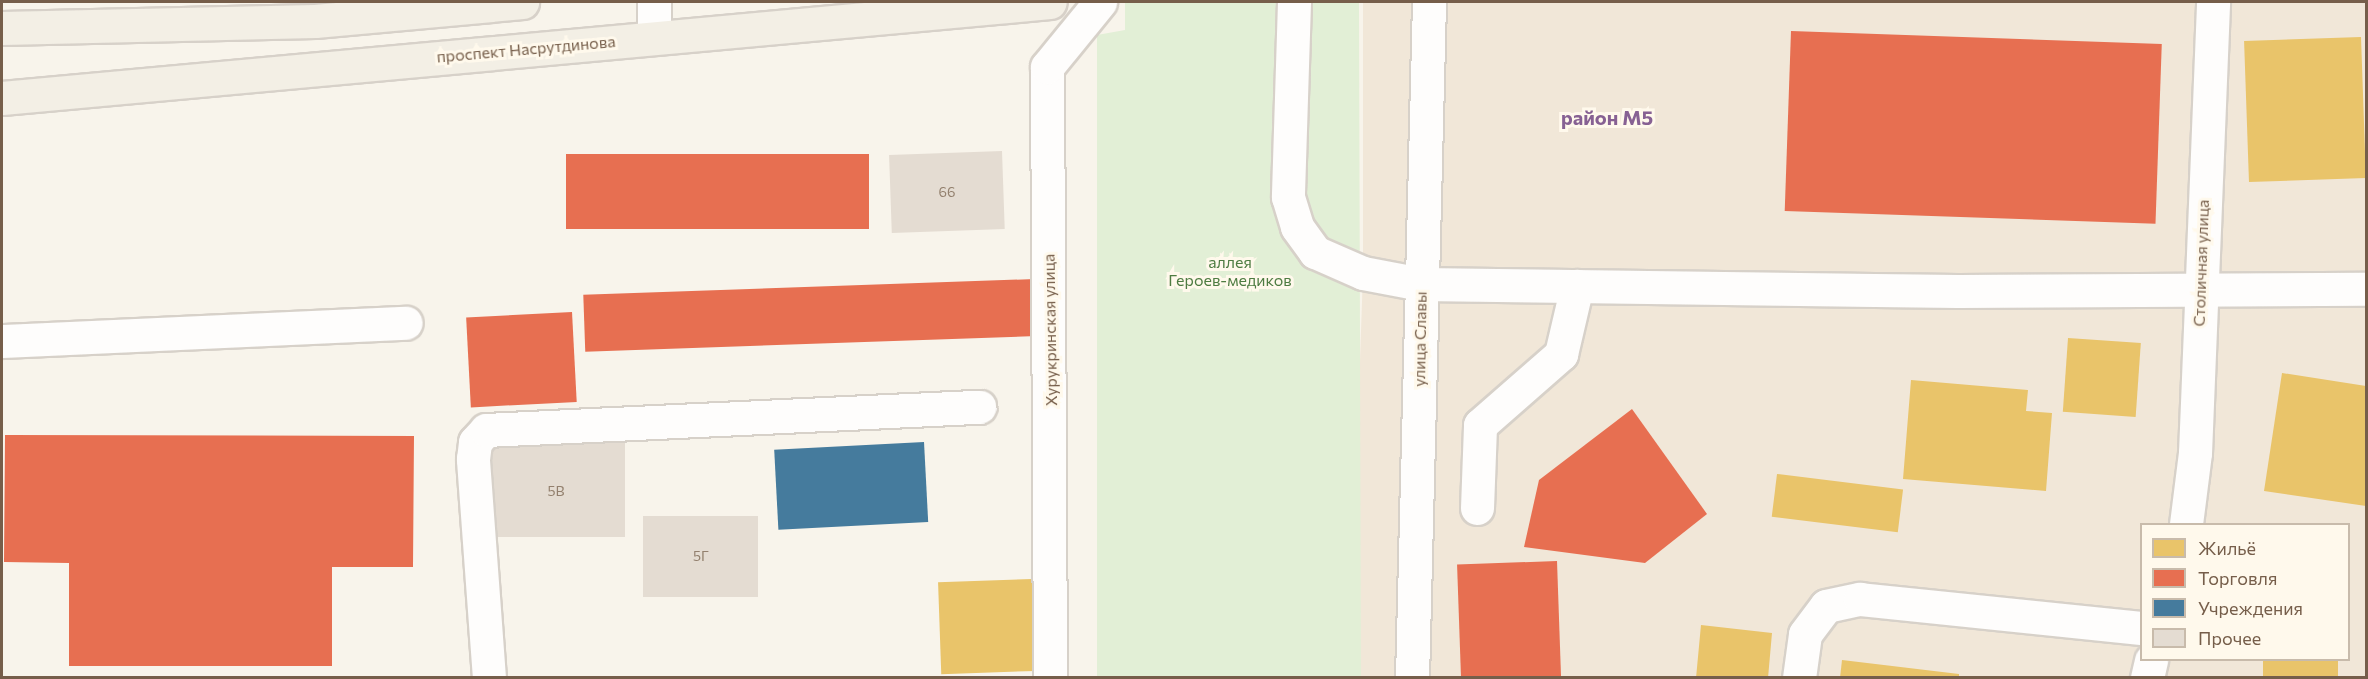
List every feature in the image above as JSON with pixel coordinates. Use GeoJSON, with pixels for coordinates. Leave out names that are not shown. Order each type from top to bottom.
{"type":"FeatureCollection","features":[{"type":"Feature","properties":{"kind":"main road"},"geometry":{"type":"LineString","coordinates":[[2,28],[315,21],[522,2]]}},
{"type":"Feature","properties":{"kind":"main road","name":"проспект Насрутдинова"},"geometry":{"type":"LineString","coordinates":[[2,98],[1050,2]]}},
{"type":"Feature","properties":{"kind":"street"},"geometry":{"type":"LineString","coordinates":[[654,2],[654,37]]}},
{"type":"Feature","properties":{"kind":"street","name":"Хурукринская улица"},"geometry":{"type":"LineString","coordinates":[[1050,678],[1047,67],[1100,2]]}},
{"type":"Feature","properties":{"kind":"street"},"geometry":{"type":"LineString","coordinates":[[1294,2],[1288,197],[1297,227],[1316,252],[1363,273],[1421,284],[2199,290],[2367,289]]}},
{"type":"Feature","properties":{"kind":"street","name":"улица Славы"},"geometry":{"type":"LineString","coordinates":[[1412,678],[1429,2]]}},
{"type":"Feature","properties":{"kind":"street","name":"Столичная улица"},"geometry":{"type":"LineString","coordinates":[[2186,523],[2195,453],[2199,290],[2213,2]]}},
{"type":"Feature","properties":{"kind":"street"},"geometry":{"type":"LineString","coordinates":[[1476,508],[1480,425],[1561,354],[1577,286]]}},
{"type":"Feature","properties":{"kind":"street"},"geometry":{"type":"LineString","coordinates":[[2,341],[406,323]]}},
{"type":"Feature","properties":{"kind":"street"},"geometry":{"type":"LineString","coordinates":[[489,678],[473,459],[475,442],[486,430],[979,407]]}},
{"type":"Feature","properties":{"kind":"street"},"geometry":{"type":"LineString","coordinates":[[1799,678],[1805,634],[1826,606],[1860,599],[2140,628]]}},
{"type":"Feature","properties":{"kind":"street"},"geometry":{"type":"LineString","coordinates":[[2148,678],[2151,661]]}},
{"type":"Feature","properties":{"kind":"shaded area"},"geometry":{"type":"Polygon","coordinates":[[[1363,2],[2366,2],[2366,677],[1349,678],[1363,273],[1363,2]]]}},
{"type":"Feature","properties":{"kind":"green space","name":"аллея Героев-медиков"},"geometry":{"type":"Polygon","coordinates":[[[1125,2],[1359,2],[1361,677],[1097,678],[1097,35],[1125,30],[1125,2]]]}},
{"type":"Feature","properties":{"kind":"building: Жильё"},"geometry":{"type":"Polygon","coordinates":[[[2361,37],[2366,178],[2249,182],[2244,41],[2361,37]]]}},
{"type":"Feature","properties":{"kind":"building: Жильё"},"geometry":{"type":"Polygon","coordinates":[[[2068,338],[2141,343],[2136,417],[2063,412],[2068,338]]]}},
{"type":"Feature","properties":{"kind":"building: Жильё"},"geometry":{"type":"Polygon","coordinates":[[[2282,373],[2366,386],[2366,506],[2264,491],[2282,373]]]}},
{"type":"Feature","properties":{"kind":"building: Жильё"},"geometry":{"type":"Polygon","coordinates":[[[1911,380],[2028,390],[2026,411],[2052,413],[2046,491],[1903,479],[1911,380]]]}},
{"type":"Feature","properties":{"kind":"building: Жильё"},"geometry":{"type":"Polygon","coordinates":[[[1777,474],[1903,489],[1898,532],[1772,517],[1777,474]]]}},
{"type":"Feature","properties":{"kind":"building: Жильё"},"geometry":{"type":"Polygon","coordinates":[[[1032,579],[1035,671],[941,674],[938,582],[1032,579]]]}},
{"type":"Feature","properties":{"kind":"building: Жильё"},"geometry":{"type":"Polygon","coordinates":[[[1701,625],[1772,633],[1768,678],[1696,678],[1701,625]]]}},
{"type":"Feature","properties":{"kind":"building: Жильё"},"geometry":{"type":"Polygon","coordinates":[[[1842,660],[1959,674],[1959,678],[1840,678],[1842,660]]]}},
{"type":"Feature","properties":{"kind":"building: Жильё"},"geometry":{"type":"Polygon","coordinates":[[[2263,661],[2338,661],[2338,678],[2263,678],[2263,661]]]}},
{"type":"Feature","properties":{"kind":"building: Торговля"},"geometry":{"type":"Polygon","coordinates":[[[1791,31],[2162,44],[2155,224],[1785,211],[1791,31]]]}},
{"type":"Feature","properties":{"kind":"building: Торговля"},"geometry":{"type":"Polygon","coordinates":[[[566,154],[869,154],[869,229],[566,229],[566,154]]]}},
{"type":"Feature","properties":{"kind":"building: Торговля"},"geometry":{"type":"Polygon","coordinates":[[[1035,279],[1037,336],[585,352],[583,295],[1035,279]]]}},
{"type":"Feature","properties":{"kind":"building: Торговля"},"geometry":{"type":"Polygon","coordinates":[[[572,312],[577,402],[471,407],[466,318],[572,312]]]}},
{"type":"Feature","properties":{"kind":"building: Торговля"},"geometry":{"type":"Polygon","coordinates":[[[1632,409],[1707,514],[1645,563],[1524,547],[1539,480],[1632,409]]]}},
{"type":"Feature","properties":{"kind":"building: Торговля"},"geometry":{"type":"Polygon","coordinates":[[[5,435],[414,436],[413,567],[332,567],[332,666],[69,666],[69,563],[4,562],[5,435]]]}},
{"type":"Feature","properties":{"kind":"building: Торговля"},"geometry":{"type":"Polygon","coordinates":[[[1557,561],[1561,678],[1461,678],[1457,564],[1557,561]]]}},
{"type":"Feature","properties":{"kind":"building: Учреждения"},"geometry":{"type":"Polygon","coordinates":[[[924,442],[928,522],[778,530],[774,450],[924,442]]]}},
{"type":"Feature","properties":{"kind":"building: Прочее"},"geometry":{"type":"Polygon","coordinates":[[[1002,151],[1005,229],[892,233],[889,155],[1002,151]]]}},
{"type":"Feature","properties":{"kind":"building: Прочее"},"geometry":{"type":"Polygon","coordinates":[[[489,443],[625,443],[625,537],[489,537],[489,443]]]}},
{"type":"Feature","properties":{"kind":"building: Прочее"},"geometry":{"type":"Polygon","coordinates":[[[643,516],[758,516],[758,597],[643,597],[643,516]]]}},
{"type":"Feature","properties":{"kind":"district","name":"район М5"},"geometry":{"type":"Point","coordinates":[1607,117]}}]}
